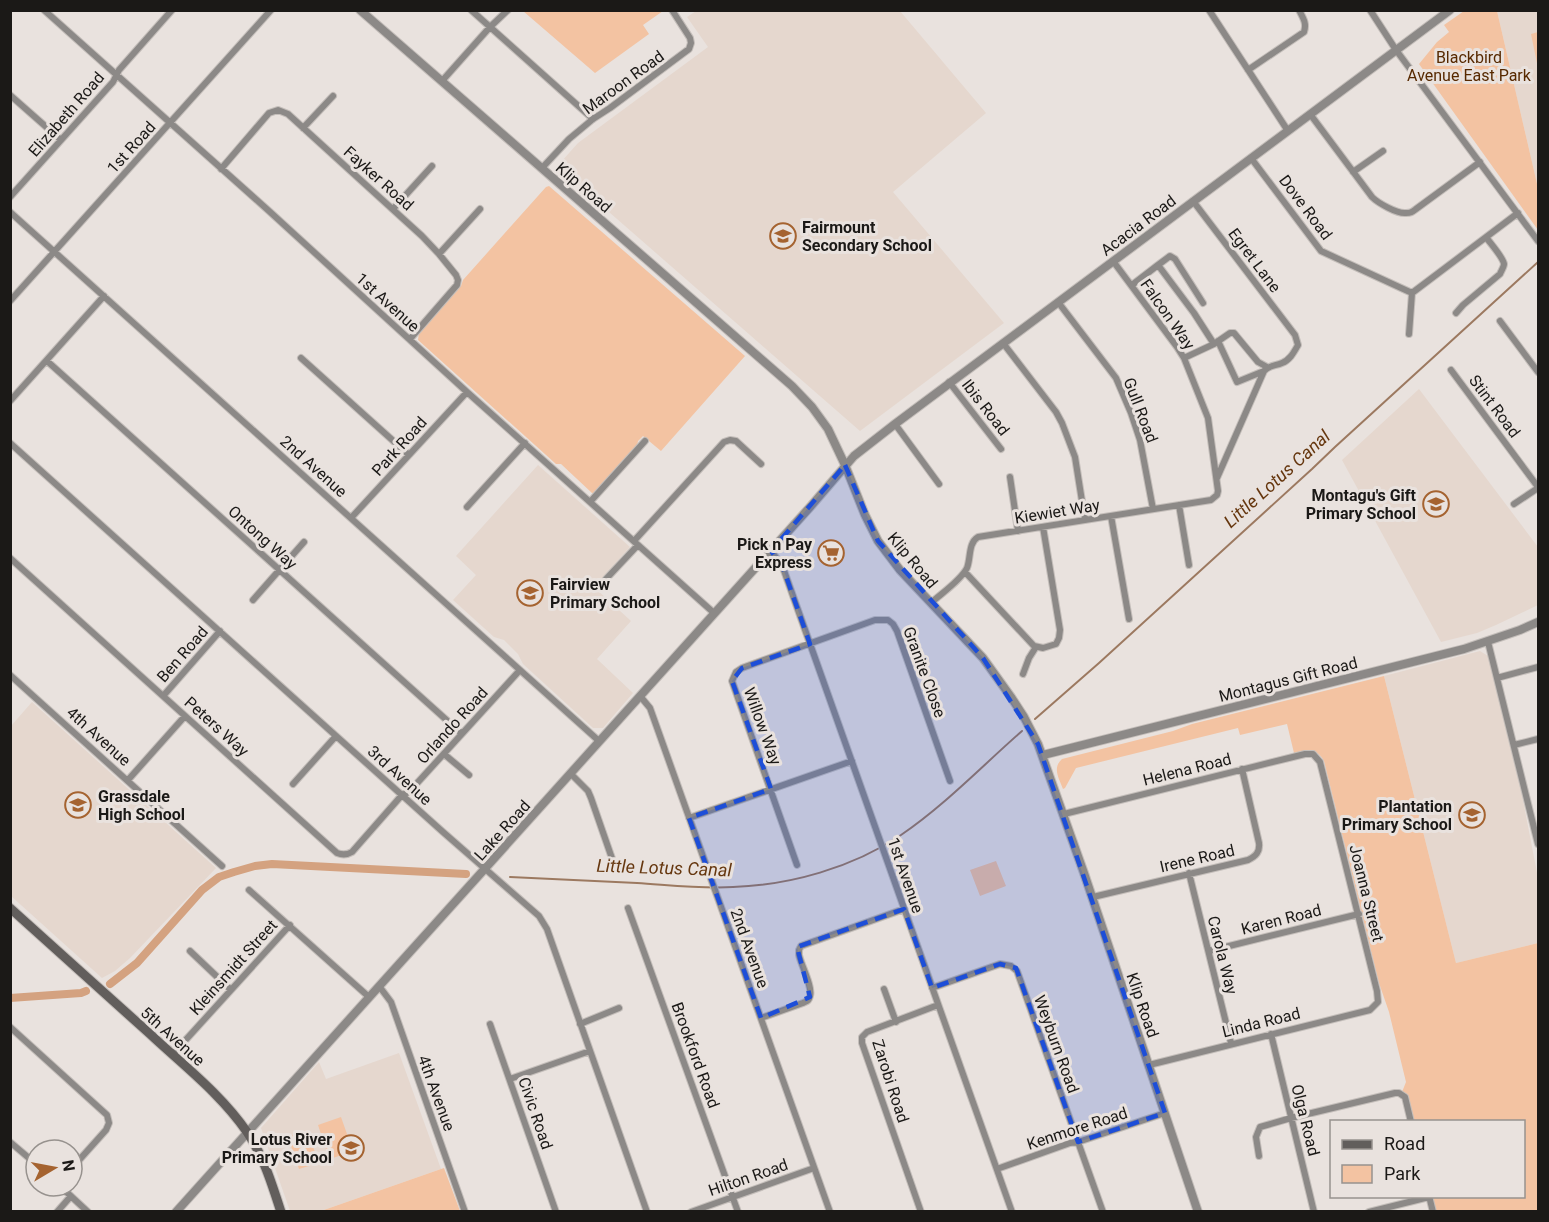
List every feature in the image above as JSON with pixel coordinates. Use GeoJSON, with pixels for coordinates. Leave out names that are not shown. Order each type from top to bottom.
{"type":"FeatureCollection","features":[{"type":"Feature","properties":{"kind":"main road","name":"5th Avenue"},"geometry":{"type":"LineString","coordinates":[[10,908],[215,1095],[247,1132],[264,1164],[281,1212]]}},
{"type":"Feature","properties":{"kind":"street","name":"1st Avenue"},"geometry":{"type":"LineString","coordinates":[[44,10],[714,613]]}},
{"type":"Feature","properties":{"kind":"street","name":"Elizabeth Road"},"geometry":{"type":"LineString","coordinates":[[10,197],[113,82],[119,70],[172,10]]}},
{"type":"Feature","properties":{"kind":"street","name":"1st Road"},"geometry":{"type":"LineString","coordinates":[[10,301],[271,10]]}},
{"type":"Feature","properties":{"kind":"street","name":"Klip Road"},"geometry":{"type":"LineString","coordinates":[[360,10],[804,398],[824,422],[846,465],[865,515],[878,541],[900,570],[983,658],[1024,717],[1043,755],[1198,1212]]}},
{"type":"Feature","properties":{"kind":"street"},"geometry":{"type":"LineString","coordinates":[[471,10],[593,119]]}},
{"type":"Feature","properties":{"kind":"street"},"geometry":{"type":"LineString","coordinates":[[442,81],[508,10]]}},
{"type":"Feature","properties":{"kind":"street"},"geometry":{"type":"LineString","coordinates":[[674,13],[684,10]]}},
{"type":"Feature","properties":{"kind":"street"},"geometry":{"type":"LineString","coordinates":[[1209,10],[1288,131]]}},
{"type":"Feature","properties":{"kind":"street"},"geometry":{"type":"LineString","coordinates":[[1248,70],[1304,32],[1306,26],[1299,10]]}},
{"type":"Feature","properties":{"kind":"street"},"geometry":{"type":"LineString","coordinates":[[1370,10],[1396,50],[1539,241]]}},
{"type":"Feature","properties":{"kind":"street","name":"Acacia Road"},"geometry":{"type":"LineString","coordinates":[[846,465],[854,456],[949,382],[1450,10]]}},
{"type":"Feature","properties":{"kind":"street","name":"Maroon Road"},"geometry":{"type":"LineString","coordinates":[[542,168],[561,147],[593,119],[689,49],[690,38],[674,13]]}},
{"type":"Feature","properties":{"kind":"street"},"geometry":{"type":"LineString","coordinates":[[10,95],[61,140]]}},
{"type":"Feature","properties":{"kind":"street"},"geometry":{"type":"LineString","coordinates":[[303,128],[333,96]]}},
{"type":"Feature","properties":{"kind":"street","name":"Fayker Road"},"geometry":{"type":"LineString","coordinates":[[221,169],[269,113],[282,110],[303,128],[393,209],[456,274],[457,285],[410,339]]}},
{"type":"Feature","properties":{"kind":"street"},"geometry":{"type":"LineString","coordinates":[[1310,114],[1377,201],[1400,212],[1406,213],[1416,209],[1480,162]]}},
{"type":"Feature","properties":{"kind":"street"},"geometry":{"type":"LineString","coordinates":[[1353,172],[1383,151]]}},
{"type":"Feature","properties":{"kind":"street","name":"Dove Road"},"geometry":{"type":"LineString","coordinates":[[1251,158],[1321,251],[1412,293]]}},
{"type":"Feature","properties":{"kind":"street"},"geometry":{"type":"LineString","coordinates":[[393,209],[432,166]]}},
{"type":"Feature","properties":{"kind":"street","name":"Egret Lane"},"geometry":{"type":"LineString","coordinates":[[1193,201],[1295,335],[1298,345],[1289,359],[1265,369]]}},
{"type":"Feature","properties":{"kind":"street"},"geometry":{"type":"LineString","coordinates":[[439,254],[480,209]]}},
{"type":"Feature","properties":{"kind":"street","name":"2nd Avenue"},"geometry":{"type":"LineString","coordinates":[[10,212],[599,741]]}},
{"type":"Feature","properties":{"kind":"street"},"geometry":{"type":"LineString","coordinates":[[1408,334],[1412,293],[1518,213]]}},
{"type":"Feature","properties":{"kind":"street"},"geometry":{"type":"LineString","coordinates":[[1456,313],[1500,274],[1503,268],[1501,258],[1486,237]]}},
{"type":"Feature","properties":{"kind":"street"},"geometry":{"type":"LineString","coordinates":[[1131,285],[1170,255],[1175,259],[1203,303]]}},
{"type":"Feature","properties":{"kind":"street","name":"Falcon Way"},"geometry":{"type":"LineString","coordinates":[[1113,261],[1184,358],[1208,418],[1218,491]]}},
{"type":"Feature","properties":{"kind":"street"},"geometry":{"type":"LineString","coordinates":[[1158,265],[1216,342],[1237,382],[1265,369]]}},
{"type":"Feature","properties":{"kind":"street"},"geometry":{"type":"LineString","coordinates":[[10,401],[104,296]]}},
{"type":"Feature","properties":{"kind":"street","name":"Gull Road"},"geometry":{"type":"LineString","coordinates":[[1058,302],[1116,378],[1140,440],[1153,509]]}},
{"type":"Feature","properties":{"kind":"street"},"geometry":{"type":"LineString","coordinates":[[1500,321],[1539,372]]}},
{"type":"Feature","properties":{"kind":"street"},"geometry":{"type":"LineString","coordinates":[[1184,358],[1230,333],[1236,333],[1265,369]]}},
{"type":"Feature","properties":{"kind":"street"},"geometry":{"type":"LineString","coordinates":[[1003,343],[1062,423],[1075,457],[1085,520]]}},
{"type":"Feature","properties":{"kind":"street"},"geometry":{"type":"LineString","coordinates":[[301,358],[410,455]]}},
{"type":"Feature","properties":{"kind":"street","name":"Ontong Way"},"geometry":{"type":"LineString","coordinates":[[47,361],[461,733]]}},
{"type":"Feature","properties":{"kind":"street"},"geometry":{"type":"LineString","coordinates":[[1217,478],[1265,369]]}},
{"type":"Feature","properties":{"kind":"street","name":"Stint Road"},"geometry":{"type":"LineString","coordinates":[[1451,370],[1539,488]]}},
{"type":"Feature","properties":{"kind":"street","name":"Ibis Road"},"geometry":{"type":"LineString","coordinates":[[949,382],[1001,449]]}},
{"type":"Feature","properties":{"kind":"street","name":"Park Road"},"geometry":{"type":"LineString","coordinates":[[351,518],[467,392]]}},
{"type":"Feature","properties":{"kind":"street"},"geometry":{"type":"LineString","coordinates":[[895,424],[939,484]]}},
{"type":"Feature","properties":{"kind":"street"},"geometry":{"type":"LineString","coordinates":[[606,579],[722,444],[730,440],[736,441],[761,464]]}},
{"type":"Feature","properties":{"kind":"street"},"geometry":{"type":"LineString","coordinates":[[590,502],[645,441]]}},
{"type":"Feature","properties":{"kind":"street","name":"3rd Avenue"},"geometry":{"type":"LineString","coordinates":[[10,443],[543,921],[647,1212]]}},
{"type":"Feature","properties":{"kind":"street"},"geometry":{"type":"LineString","coordinates":[[466,507],[525,443]]}},
{"type":"Feature","properties":{"kind":"street","name":"Lake Road"},"geometry":{"type":"LineString","coordinates":[[176,1212],[846,465]]}},
{"type":"Feature","properties":{"kind":"street"},"geometry":{"type":"LineString","coordinates":[[1010,477],[1018,531]]}},
{"type":"Feature","properties":{"kind":"street"},"geometry":{"type":"LineString","coordinates":[[1514,504],[1539,488]]}},
{"type":"Feature","properties":{"kind":"street","name":"Kiewiet Way"},"geometry":{"type":"LineString","coordinates":[[965,572],[972,542],[975,539],[1211,500],[1218,491]]}},
{"type":"Feature","properties":{"kind":"street"},"geometry":{"type":"LineString","coordinates":[[1179,505],[1189,566]]}},
{"type":"Feature","properties":{"kind":"street"},"geometry":{"type":"LineString","coordinates":[[1111,516],[1129,619]]}},
{"type":"Feature","properties":{"kind":"street"},"geometry":{"type":"LineString","coordinates":[[932,602],[965,572],[1028,641],[1036,647],[1043,648],[1056,644],[1060,630],[1043,527]]}},
{"type":"Feature","properties":{"kind":"street"},"geometry":{"type":"LineString","coordinates":[[253,600],[304,542]]}},
{"type":"Feature","properties":{"kind":"street","name":"1st Avenue"},"geometry":{"type":"LineString","coordinates":[[771,551],[782,565],[1012,1212]]}},
{"type":"Feature","properties":{"kind":"street","name":"Peters Way"},"geometry":{"type":"LineString","coordinates":[[10,558],[340,854],[345,855],[352,852],[402,795]]}},
{"type":"Feature","properties":{"kind":"street","name":"Granite Close"},"geometry":{"type":"LineString","coordinates":[[810,644],[875,620],[888,620],[893,624],[950,781]]}},
{"type":"Feature","properties":{"kind":"street","name":"Montagus Gift Road"},"geometry":{"type":"LineString","coordinates":[[1043,755],[1488,642],[1539,621]]}},
{"type":"Feature","properties":{"kind":"street","name":"Ben Road"},"geometry":{"type":"LineString","coordinates":[[164,695],[220,631]]}},
{"type":"Feature","properties":{"kind":"street"},"geometry":{"type":"LineString","coordinates":[[1488,642],[1533,810],[1539,844]]}},
{"type":"Feature","properties":{"kind":"street","name":"Willow Way"},"geometry":{"type":"LineString","coordinates":[[797,865],[732,681],[736,672],[742,668],[810,644]]}},
{"type":"Feature","properties":{"kind":"street"},"geometry":{"type":"LineString","coordinates":[[1023,674],[1036,647]]}},
{"type":"Feature","properties":{"kind":"street"},"geometry":{"type":"LineString","coordinates":[[1497,678],[1539,667]]}},
{"type":"Feature","properties":{"kind":"street","name":"Orlando Road"},"geometry":{"type":"LineString","coordinates":[[402,795],[410,792],[520,670]]}},
{"type":"Feature","properties":{"kind":"street","name":"4th Avenue"},"geometry":{"type":"LineString","coordinates":[[10,675],[222,866]]}},
{"type":"Feature","properties":{"kind":"street","name":"2nd Avenue"},"geometry":{"type":"LineString","coordinates":[[640,696],[650,708],[830,1212]]}},
{"type":"Feature","properties":{"kind":"street"},"geometry":{"type":"LineString","coordinates":[[128,780],[185,716]]}},
{"type":"Feature","properties":{"kind":"street"},"geometry":{"type":"LineString","coordinates":[[293,784],[336,736]]}},
{"type":"Feature","properties":{"kind":"street"},"geometry":{"type":"LineString","coordinates":[[1514,745],[1539,739]]}},
{"type":"Feature","properties":{"kind":"street"},"geometry":{"type":"LineString","coordinates":[[444,754],[469,775]]}},
{"type":"Feature","properties":{"kind":"street","name":"Helena Road"},"geometry":{"type":"LineString","coordinates":[[1064,814],[1305,754],[1316,756]]}},
{"type":"Feature","properties":{"kind":"street","name":"Joanna Street"},"geometry":{"type":"LineString","coordinates":[[1316,756],[1320,762],[1359,914],[1378,1002]]}},
{"type":"Feature","properties":{"kind":"street"},"geometry":{"type":"LineString","coordinates":[[689,818],[852,761]]}},
{"type":"Feature","properties":{"kind":"street","name":"Irene Road"},"geometry":{"type":"LineString","coordinates":[[1093,897],[1254,857],[1258,853],[1259,843],[1242,770]]}},
{"type":"Feature","properties":{"kind":"street"},"geometry":{"type":"LineString","coordinates":[[571,774],[588,791],[615,867]]}},
{"type":"Feature","properties":{"kind":"street","name":"Carola Way"},"geometry":{"type":"LineString","coordinates":[[1189,873],[1231,1044]]}},
{"type":"Feature","properties":{"kind":"street"},"geometry":{"type":"LineString","coordinates":[[249,890],[369,997]]}},
{"type":"Feature","properties":{"kind":"street","name":"Brookford Road"},"geometry":{"type":"LineString","coordinates":[[628,908],[738,1212]]}},
{"type":"Feature","properties":{"kind":"street"},"geometry":{"type":"LineString","coordinates":[[761,1017],[803,1003],[810,997],[810,988],[799,955],[801,946],[904,909]]}},
{"type":"Feature","properties":{"kind":"street","name":"Karen Road"},"geometry":{"type":"LineString","coordinates":[[1209,951],[1359,914]]}},
{"type":"Feature","properties":{"kind":"street","name":"Kleinsmidt Street"},"geometry":{"type":"LineString","coordinates":[[172,1055],[290,925]]}},
{"type":"Feature","properties":{"kind":"street"},"geometry":{"type":"LineString","coordinates":[[190,951],[231,990]]}},
{"type":"Feature","properties":{"kind":"street","name":"Weyburn Road"},"geometry":{"type":"LineString","coordinates":[[932,988],[1000,964],[1014,968],[1103,1212]]}},
{"type":"Feature","properties":{"kind":"street","name":"4th Avenue"},"geometry":{"type":"LineString","coordinates":[[379,986],[391,1002],[465,1212]]}},
{"type":"Feature","properties":{"kind":"street"},"geometry":{"type":"LineString","coordinates":[[884,989],[896,1022]]}},
{"type":"Feature","properties":{"kind":"street","name":"Linda Road"},"geometry":{"type":"LineString","coordinates":[[1149,1065],[1370,1010],[1378,1002]]}},
{"type":"Feature","properties":{"kind":"street","name":"Zarobi Road"},"geometry":{"type":"LineString","coordinates":[[921,1212],[862,1043],[862,1037],[867,1032],[938,1005]]}},
{"type":"Feature","properties":{"kind":"street"},"geometry":{"type":"LineString","coordinates":[[580,1024],[619,1008]]}},
{"type":"Feature","properties":{"kind":"street","name":"Civic Road"},"geometry":{"type":"LineString","coordinates":[[490,1024],[556,1212]]}},
{"type":"Feature","properties":{"kind":"street"},"geometry":{"type":"LineString","coordinates":[[10,1027],[107,1115],[109,1124],[106,1130],[84,1155]]}},
{"type":"Feature","properties":{"kind":"street","name":"Olga Road"},"geometry":{"type":"LineString","coordinates":[[1271,1034],[1314,1212]]}},
{"type":"Feature","properties":{"kind":"street"},"geometry":{"type":"LineString","coordinates":[[510,1079],[590,1051]]}},
{"type":"Feature","properties":{"kind":"street"},"geometry":{"type":"LineString","coordinates":[[1258,1156],[1256,1137],[1260,1127],[1395,1093],[1405,1097],[1411,1120]]}},
{"type":"Feature","properties":{"kind":"street","name":"Kenmore Road"},"geometry":{"type":"LineString","coordinates":[[997,1169],[1165,1113]]}},
{"type":"Feature","properties":{"kind":"street"},"geometry":{"type":"LineString","coordinates":[[10,1142],[24,1154]]}},
{"type":"Feature","properties":{"kind":"street","name":"Hilton Road"},"geometry":{"type":"LineString","coordinates":[[691,1212],[814,1168]]}},
{"type":"Feature","properties":{"kind":"street"},"geometry":{"type":"LineString","coordinates":[[57,1212],[69,1198]]}},
{"type":"Feature","properties":{"kind":"street"},"geometry":{"type":"LineString","coordinates":[[73,1198],[88,1212]]}},
{"type":"Feature","properties":{"kind":"street"},"geometry":{"type":"LineString","coordinates":[[1369,1212],[1425,1198]]}},
{"type":"Feature","properties":{"kind":"highlighted area"},"geometry":{"type":"Polygon","coordinates":[[[845,465],[878,541],[983,658],[1038,744],[1165,1113],[1078,1142],[1016,968],[1000,964],[932,988],[904,909],[797,947],[810,997],[761,1018],[689,818],[771,789],[732,681],[742,668],[810,644],[782,565],[771,551],[845,465]]]}},
{"type":"Feature","properties":{"kind":"shaded area","name":"Fairmount Secondary School"},"geometry":{"type":"Polygon","coordinates":[[[696,11],[900,11],[986,113],[893,192],[1004,323],[860,431],[562,171],[561,162],[578,143],[708,47],[687,17],[696,11]]]}},
{"type":"Feature","properties":{"kind":"shaded area"},"geometry":{"type":"Polygon","coordinates":[[[1497,11],[1538,11],[1538,188],[1497,11]]]}},
{"type":"Feature","properties":{"kind":"shaded area","name":"Montagu's Gift Primary School"},"geometry":{"type":"Polygon","coordinates":[[[1419,389],[1538,547],[1538,605],[1477,633],[1441,642],[1342,460],[1419,389]]]}},
{"type":"Feature","properties":{"kind":"shaded area","name":"Fairview Primary School"},"geometry":{"type":"Polygon","coordinates":[[[538,465],[630,547],[594,587],[631,621],[597,659],[633,693],[603,728],[593,728],[523,664],[518,654],[504,640],[494,637],[453,600],[476,575],[456,556],[538,465]]]}},
{"type":"Feature","properties":{"kind":"shaded area","name":"Plantation Primary School"},"geometry":{"type":"Polygon","coordinates":[[[1480,651],[1488,656],[1522,795],[1538,878],[1538,943],[1456,963],[1384,676],[1480,651]]]}},
{"type":"Feature","properties":{"kind":"shaded area","name":"Grassdale High School"},"geometry":{"type":"Polygon","coordinates":[[[32,702],[216,868],[130,958],[115,971],[102,978],[11,896],[11,726],[32,702]]]}},
{"type":"Feature","properties":{"kind":"shaded area","name":"Lotus River Primary School"},"geometry":{"type":"Polygon","coordinates":[[[399,1053],[441,1169],[321,1211],[290,1211],[261,1128],[319,1062],[326,1079],[399,1053]]]}},
{"type":"Feature","properties":{"kind":"green space"},"geometry":{"type":"Polygon","coordinates":[[[523,11],[663,11],[643,25],[649,34],[595,73],[523,11]]]}},
{"type":"Feature","properties":{"kind":"green space","name":"Blackbird Avenue East Park"},"geometry":{"type":"Polygon","coordinates":[[[1464,11],[1497,11],[1538,188],[1538,230],[1419,64],[1437,42],[1449,32],[1444,25],[1464,11]]]}},
{"type":"Feature","properties":{"kind":"green space"},"geometry":{"type":"Polygon","coordinates":[[[1538,32],[1538,68],[1531,34],[1538,32]]]}},
{"type":"Feature","properties":{"kind":"green space"},"geometry":{"type":"Polygon","coordinates":[[[549,186],[745,356],[661,451],[643,436],[637,446],[595,493],[592,493],[561,464],[556,464],[418,340],[419,333],[461,286],[463,280],[549,186]]]}},
{"type":"Feature","properties":{"kind":"green space"},"geometry":{"type":"Polygon","coordinates":[[[1384,676],[1456,963],[1538,943],[1538,1211],[1435,1211],[1431,1198],[1525,1198],[1525,1120],[1413,1120],[1402,1092],[1406,1082],[1324,761],[1315,752],[1294,753],[1287,724],[1240,735],[1238,728],[1076,768],[1063,789],[1057,770],[1062,759],[1173,731],[1192,724],[1384,676]]]}},
{"type":"Feature","properties":{"kind":"green space"},"geometry":{"type":"Polygon","coordinates":[[[996,861],[1006,886],[980,896],[970,870],[996,861]]]}},
{"type":"Feature","properties":{"kind":"green space"},"geometry":{"type":"Polygon","coordinates":[[[341,1117],[353,1151],[330,1159],[318,1125],[341,1117]]]}},
{"type":"Feature","properties":{"kind":"green space"},"geometry":{"type":"Polygon","coordinates":[[[307,1130],[319,1163],[299,1169],[288,1137],[307,1130]]]}},
{"type":"Feature","properties":{"kind":"green space"},"geometry":{"type":"Polygon","coordinates":[[[444,1168],[460,1211],[321,1211],[441,1169],[444,1168]]]}},
{"type":"Feature","properties":{"kind":"waterway","name":"Little Lotus Canal"},"geometry":{"type":"LineString","coordinates":[[1035,719],[1538,262]]}},
{"type":"Feature","properties":{"kind":"waterway","name":"Little Lotus Canal"},"geometry":{"type":"LineString","coordinates":[[510,877],[721,887],[755,886],[820,873],[862,857],[901,835],[948,798],[1022,731]]}},
{"type":"Feature","properties":{"kind":"waterway","name":"Little Lotus Canal"},"geometry":{"type":"LineString","coordinates":[[110,984],[137,963],[202,890],[219,877],[234,872],[272,864],[466,874]]}},
{"type":"Feature","properties":{"kind":"waterway","name":"Little Lotus Canal"},"geometry":{"type":"LineString","coordinates":[[10,998],[86,991]]}},
{"type":"Feature","properties":{"kind":"place","name":"Fairmount Secondary School"},"geometry":{"type":"Point","coordinates":[783,236]}},
{"type":"Feature","properties":{"kind":"place","name":"Montagu's Gift Primary School"},"geometry":{"type":"Point","coordinates":[1436,504]}},
{"type":"Feature","properties":{"kind":"place","name":"Pick n Pay Express"},"geometry":{"type":"Point","coordinates":[831,553]}},
{"type":"Feature","properties":{"kind":"place","name":"Fairview Primary School"},"geometry":{"type":"Point","coordinates":[530,593]}},
{"type":"Feature","properties":{"kind":"place","name":"Grassdale High School"},"geometry":{"type":"Point","coordinates":[78,805]}},
{"type":"Feature","properties":{"kind":"place","name":"Plantation Primary School"},"geometry":{"type":"Point","coordinates":[1472,815]}},
{"type":"Feature","properties":{"kind":"place","name":"Lotus River Primary School"},"geometry":{"type":"Point","coordinates":[351,1148]}}]}
